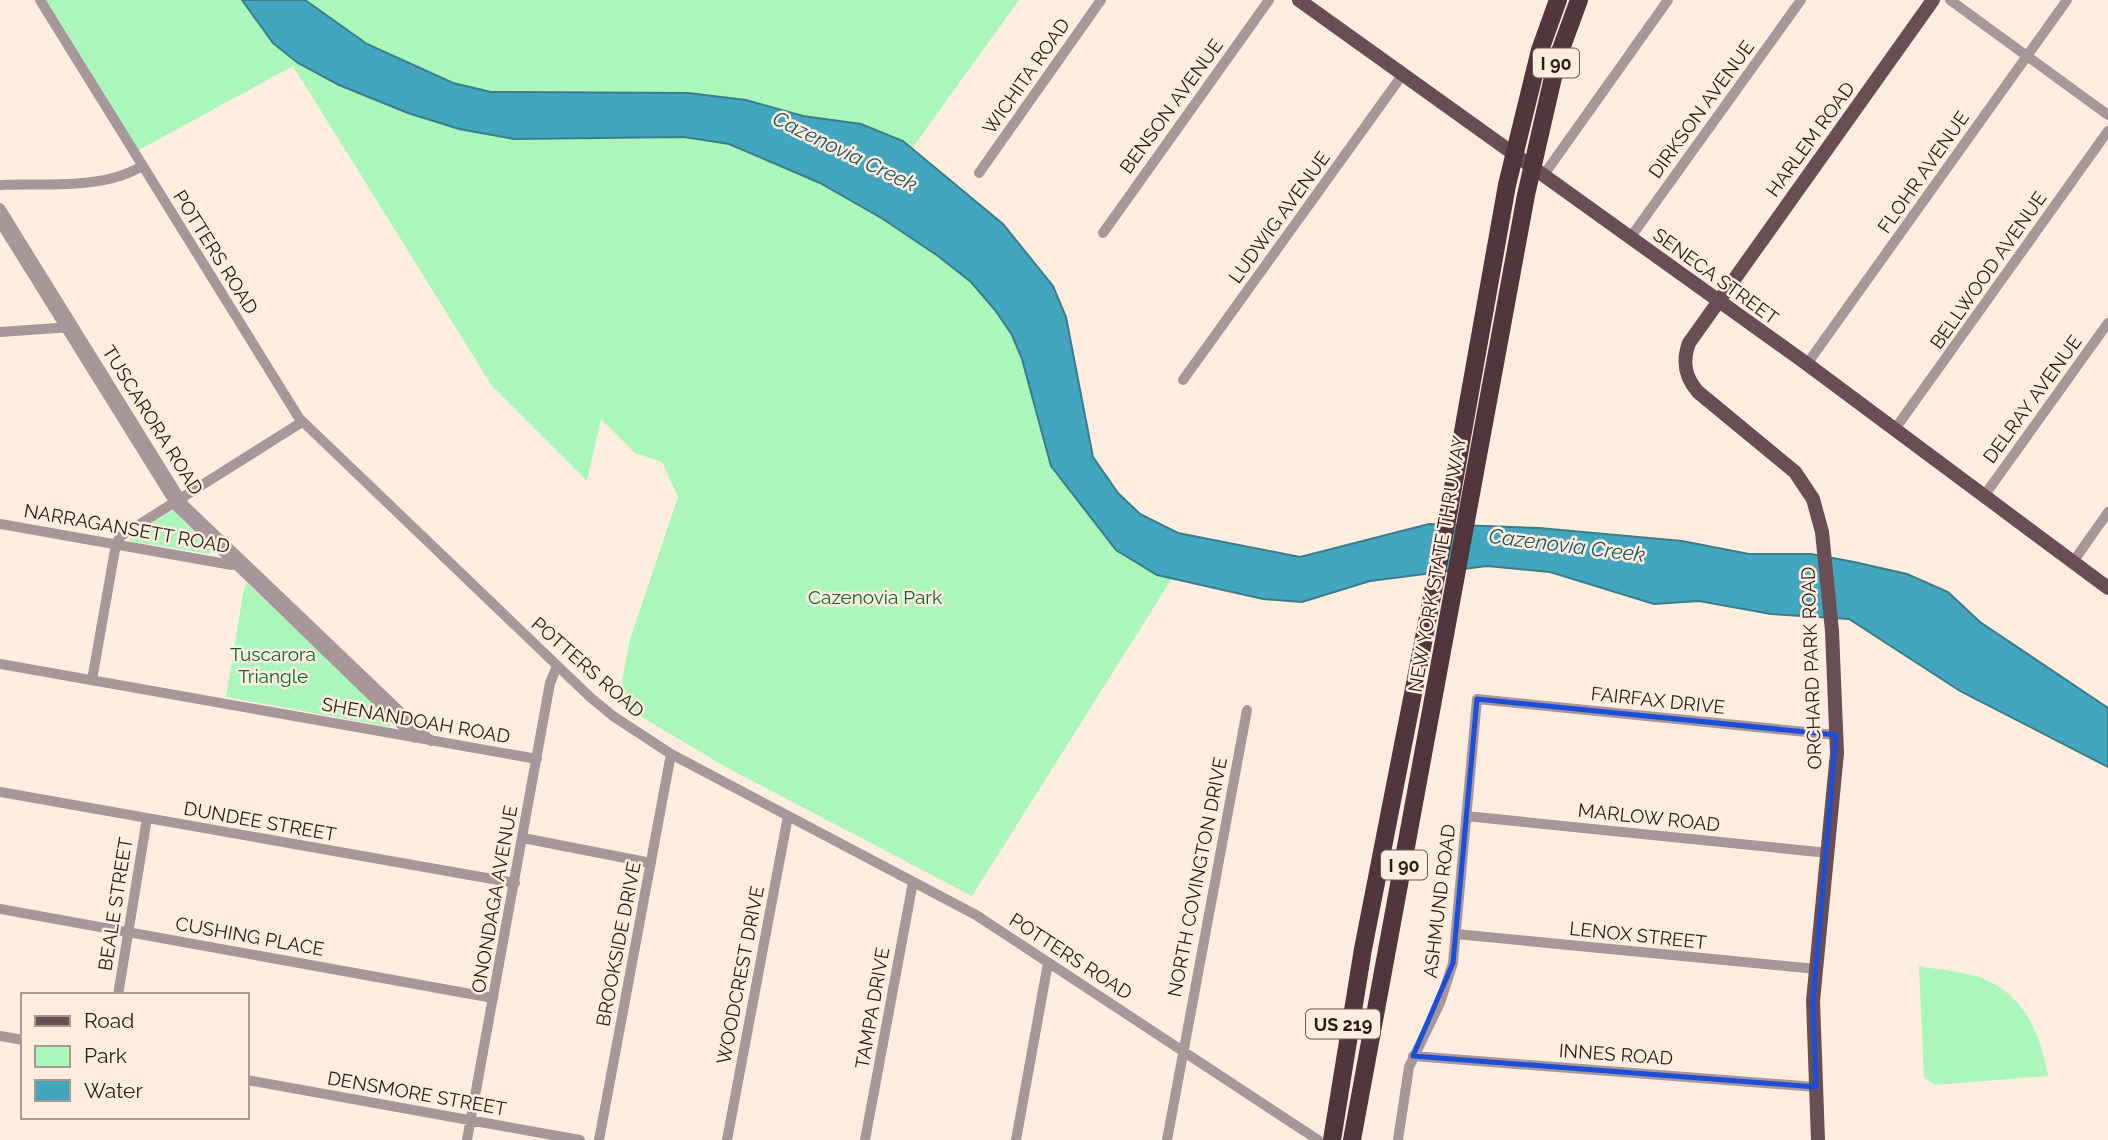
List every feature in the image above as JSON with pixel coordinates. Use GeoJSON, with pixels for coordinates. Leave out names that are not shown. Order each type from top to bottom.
{"type":"FeatureCollection","features":[{"type":"Feature","properties":{"kind":"highway","name":"NEW YORK STATE THRUWAY"},"geometry":{"type":"LineString","coordinates":[[1363,949],[1449,510],[1507,185],[1540,50],[1558,0]]}},
{"type":"Feature","properties":{"kind":"highway","name":"NEW YORK STATE THRUWAY"},"geometry":{"type":"LineString","coordinates":[[1352,1140],[1452,611],[1525,195],[1557,61],[1580,0]]}},
{"type":"Feature","properties":{"kind":"highway","name":"US 219"},"geometry":{"type":"LineString","coordinates":[[1319,1140],[1333,1104],[1350,984],[1363,949]]}},
{"type":"Feature","properties":{"kind":"highway"},"geometry":{"type":"LineString","coordinates":[[1332,1140],[1333,1104]]}},
{"type":"Feature","properties":{"kind":"main road","name":"SENECA STREET"},"geometry":{"type":"LineString","coordinates":[[1299,0],[1807,364],[2108,588]]}},
{"type":"Feature","properties":{"kind":"main road","name":"HARLEM ROAD"},"geometry":{"type":"LineString","coordinates":[[1717,302],[1933,0]]}},
{"type":"Feature","properties":{"kind":"main road","name":"ORCHARD PARK ROAD"},"geometry":{"type":"LineString","coordinates":[[1717,302],[1689,343],[1684,361],[1688,379],[1698,392],[1795,472],[1818,514],[1825,548],[1832,631],[1836,736],[1828,853],[1813,1001],[1818,1140]]}},
{"type":"Feature","properties":{"kind":"street","name":"POTTERS ROAD"},"geometry":{"type":"LineString","coordinates":[[40,0],[302,422],[557,666],[614,716],[671,754],[976,915],[1319,1140]]}},
{"type":"Feature","properties":{"kind":"street","name":"WICHITA ROAD"},"geometry":{"type":"LineString","coordinates":[[979,173],[1101,0]]}},
{"type":"Feature","properties":{"kind":"street","name":"BENSON AVENUE"},"geometry":{"type":"LineString","coordinates":[[1103,233],[1269,0]]}},
{"type":"Feature","properties":{"kind":"street"},"geometry":{"type":"LineString","coordinates":[[1543,176],[1668,0]]}},
{"type":"Feature","properties":{"kind":"street","name":"DIRKSON AVENUE"},"geometry":{"type":"LineString","coordinates":[[1630,238],[1801,0]]}},
{"type":"Feature","properties":{"kind":"street"},"geometry":{"type":"LineString","coordinates":[[1950,0],[2108,114]]}},
{"type":"Feature","properties":{"kind":"street","name":"FLOHR AVENUE"},"geometry":{"type":"LineString","coordinates":[[1807,364],[2067,0]]}},
{"type":"Feature","properties":{"kind":"street","name":"LUDWIG AVENUE"},"geometry":{"type":"LineString","coordinates":[[1183,380],[1403,75]]}},
{"type":"Feature","properties":{"kind":"street","name":"BELLWOOD AVENUE"},"geometry":{"type":"LineString","coordinates":[[1895,429],[2108,131]]}},
{"type":"Feature","properties":{"kind":"street"},"geometry":{"type":"LineString","coordinates":[[0,185],[102,180],[128,174],[142,166]]}},
{"type":"Feature","properties":{"kind":"street","name":"TUSCARORA ROAD"},"geometry":{"type":"LineString","coordinates":[[0,208],[69,327]]}},
{"type":"Feature","properties":{"kind":"street","name":"TUSCARORA ROAD"},"geometry":{"type":"LineString","coordinates":[[0,222],[178,501],[234,565],[415,738]]}},
{"type":"Feature","properties":{"kind":"street","name":"DELRAY AVENUE"},"geometry":{"type":"LineString","coordinates":[[1984,496],[2108,323]]}},
{"type":"Feature","properties":{"kind":"street"},"geometry":{"type":"LineString","coordinates":[[0,332],[69,327]]}},
{"type":"Feature","properties":{"kind":"street"},"geometry":{"type":"LineString","coordinates":[[92,680],[117,544],[121,536],[302,422]]}},
{"type":"Feature","properties":{"kind":"street","name":"TUSCARORA ROAD"},"geometry":{"type":"LineString","coordinates":[[178,501],[431,741]]}},
{"type":"Feature","properties":{"kind":"street"},"geometry":{"type":"LineString","coordinates":[[2073,562],[2108,512]]}},
{"type":"Feature","properties":{"kind":"street","name":"NARRAGANSETT ROAD"},"geometry":{"type":"LineString","coordinates":[[0,524],[249,568]]}},
{"type":"Feature","properties":{"kind":"street","name":"SHENANDOAH ROAD"},"geometry":{"type":"LineString","coordinates":[[0,664],[537,759]]}},
{"type":"Feature","properties":{"kind":"street","name":"ONONDAGA AVENUE"},"geometry":{"type":"LineString","coordinates":[[467,1140],[550,683],[557,666]]}},
{"type":"Feature","properties":{"kind":"street","name":"FAIRFAX DRIVE"},"geometry":{"type":"LineString","coordinates":[[1477,699],[1836,736]]}},
{"type":"Feature","properties":{"kind":"street","name":"ASHMUND ROAD"},"geometry":{"type":"LineString","coordinates":[[1398,1140],[1413,1056],[1449,982],[1456,934],[1477,699]]}},
{"type":"Feature","properties":{"kind":"street","name":"NORTH COVINGTON DRIVE"},"geometry":{"type":"LineString","coordinates":[[1167,1140],[1247,710]]}},
{"type":"Feature","properties":{"kind":"street","name":"BROOKSIDE DRIVE"},"geometry":{"type":"LineString","coordinates":[[599,1140],[671,754]]}},
{"type":"Feature","properties":{"kind":"street","name":"DUNDEE STREET"},"geometry":{"type":"LineString","coordinates":[[0,792],[515,883]]}},
{"type":"Feature","properties":{"kind":"street","name":"WOODCREST DRIVE"},"geometry":{"type":"LineString","coordinates":[[727,1140],[788,816]]}},
{"type":"Feature","properties":{"kind":"street","name":"MARLOW ROAD"},"geometry":{"type":"LineString","coordinates":[[1466,816],[1828,853]]}},
{"type":"Feature","properties":{"kind":"street","name":"BEALE STREET"},"geometry":{"type":"LineString","coordinates":[[118,993],[147,818]]}},
{"type":"Feature","properties":{"kind":"street"},"geometry":{"type":"LineString","coordinates":[[523,838],[651,863]]}},
{"type":"Feature","properties":{"kind":"street","name":"TAMPA DRIVE"},"geometry":{"type":"LineString","coordinates":[[866,1140],[913,882]]}},
{"type":"Feature","properties":{"kind":"street","name":"CUSHING PLACE"},"geometry":{"type":"LineString","coordinates":[[0,909],[493,998]]}},
{"type":"Feature","properties":{"kind":"street","name":"LENOX STREET"},"geometry":{"type":"LineString","coordinates":[[1456,934],[1816,969]]}},
{"type":"Feature","properties":{"kind":"street"},"geometry":{"type":"LineString","coordinates":[[1016,1140],[1048,963]]}},
{"type":"Feature","properties":{"kind":"street"},"geometry":{"type":"LineString","coordinates":[[0,1035],[21,1040]]}},
{"type":"Feature","properties":{"kind":"street","name":"INNES ROAD"},"geometry":{"type":"LineString","coordinates":[[1413,1056],[1816,1087]]}},
{"type":"Feature","properties":{"kind":"street","name":"DENSMORE STREET"},"geometry":{"type":"LineString","coordinates":[[248,1080],[580,1140]]}},
{"type":"Feature","properties":{"kind":"highlighted area"},"geometry":{"type":"Polygon","coordinates":[[[1477,699],[1836,735],[1813,1001],[1816,1087],[1413,1056],[1453,963],[1477,699]]]}},
{"type":"Feature","properties":{"kind":"green space","name":"Cazenovia Park"},"geometry":{"type":"Polygon","coordinates":[[[45,0],[1019,0],[900,165],[1024,339],[1085,511],[1116,550],[1171,580],[972,896],[724,766],[618,703],[630,639],[678,497],[662,462],[635,453],[601,419],[587,481],[492,386],[293,66],[137,151],[45,0]]]}},
{"type":"Feature","properties":{"kind":"green space"},"geometry":{"type":"Polygon","coordinates":[[[173,510],[211,549],[210,554],[130,541],[129,537],[173,510]]]}},
{"type":"Feature","properties":{"kind":"green space","name":"Tuscarora Triangle"},"geometry":{"type":"Polygon","coordinates":[[[247,583],[391,720],[390,727],[226,697],[247,583]]]}},
{"type":"Feature","properties":{"kind":"green space"},"geometry":{"type":"Polygon","coordinates":[[[1919,966],[1977,976],[1998,986],[2010,996],[2029,1018],[2041,1046],[2048,1076],[1935,1085],[1924,1078],[1919,966]]]}},
{"type":"Feature","properties":{"kind":"water","name":"Cazenovia Creek"},"geometry":{"type":"Polygon","coordinates":[[[242,0],[305,0],[367,44],[453,83],[491,92],[688,93],[746,100],[803,116],[861,124],[903,141],[1003,224],[1053,286],[1066,317],[1093,457],[1118,493],[1140,514],[1178,533],[1300,557],[1429,524],[1539,528],[1682,541],[1749,554],[1811,554],[1907,574],[1948,592],[1980,622],[2108,708],[2108,767],[1960,691],[1849,619],[1771,614],[1699,601],[1654,604],[1550,572],[1487,566],[1370,581],[1302,602],[1263,599],[1157,575],[1116,550],[1051,466],[1022,359],[1012,335],[995,310],[971,282],[883,219],[820,183],[729,144],[684,137],[514,139],[459,129],[408,113],[339,85],[298,63],[273,43],[242,0]]]}}]}
